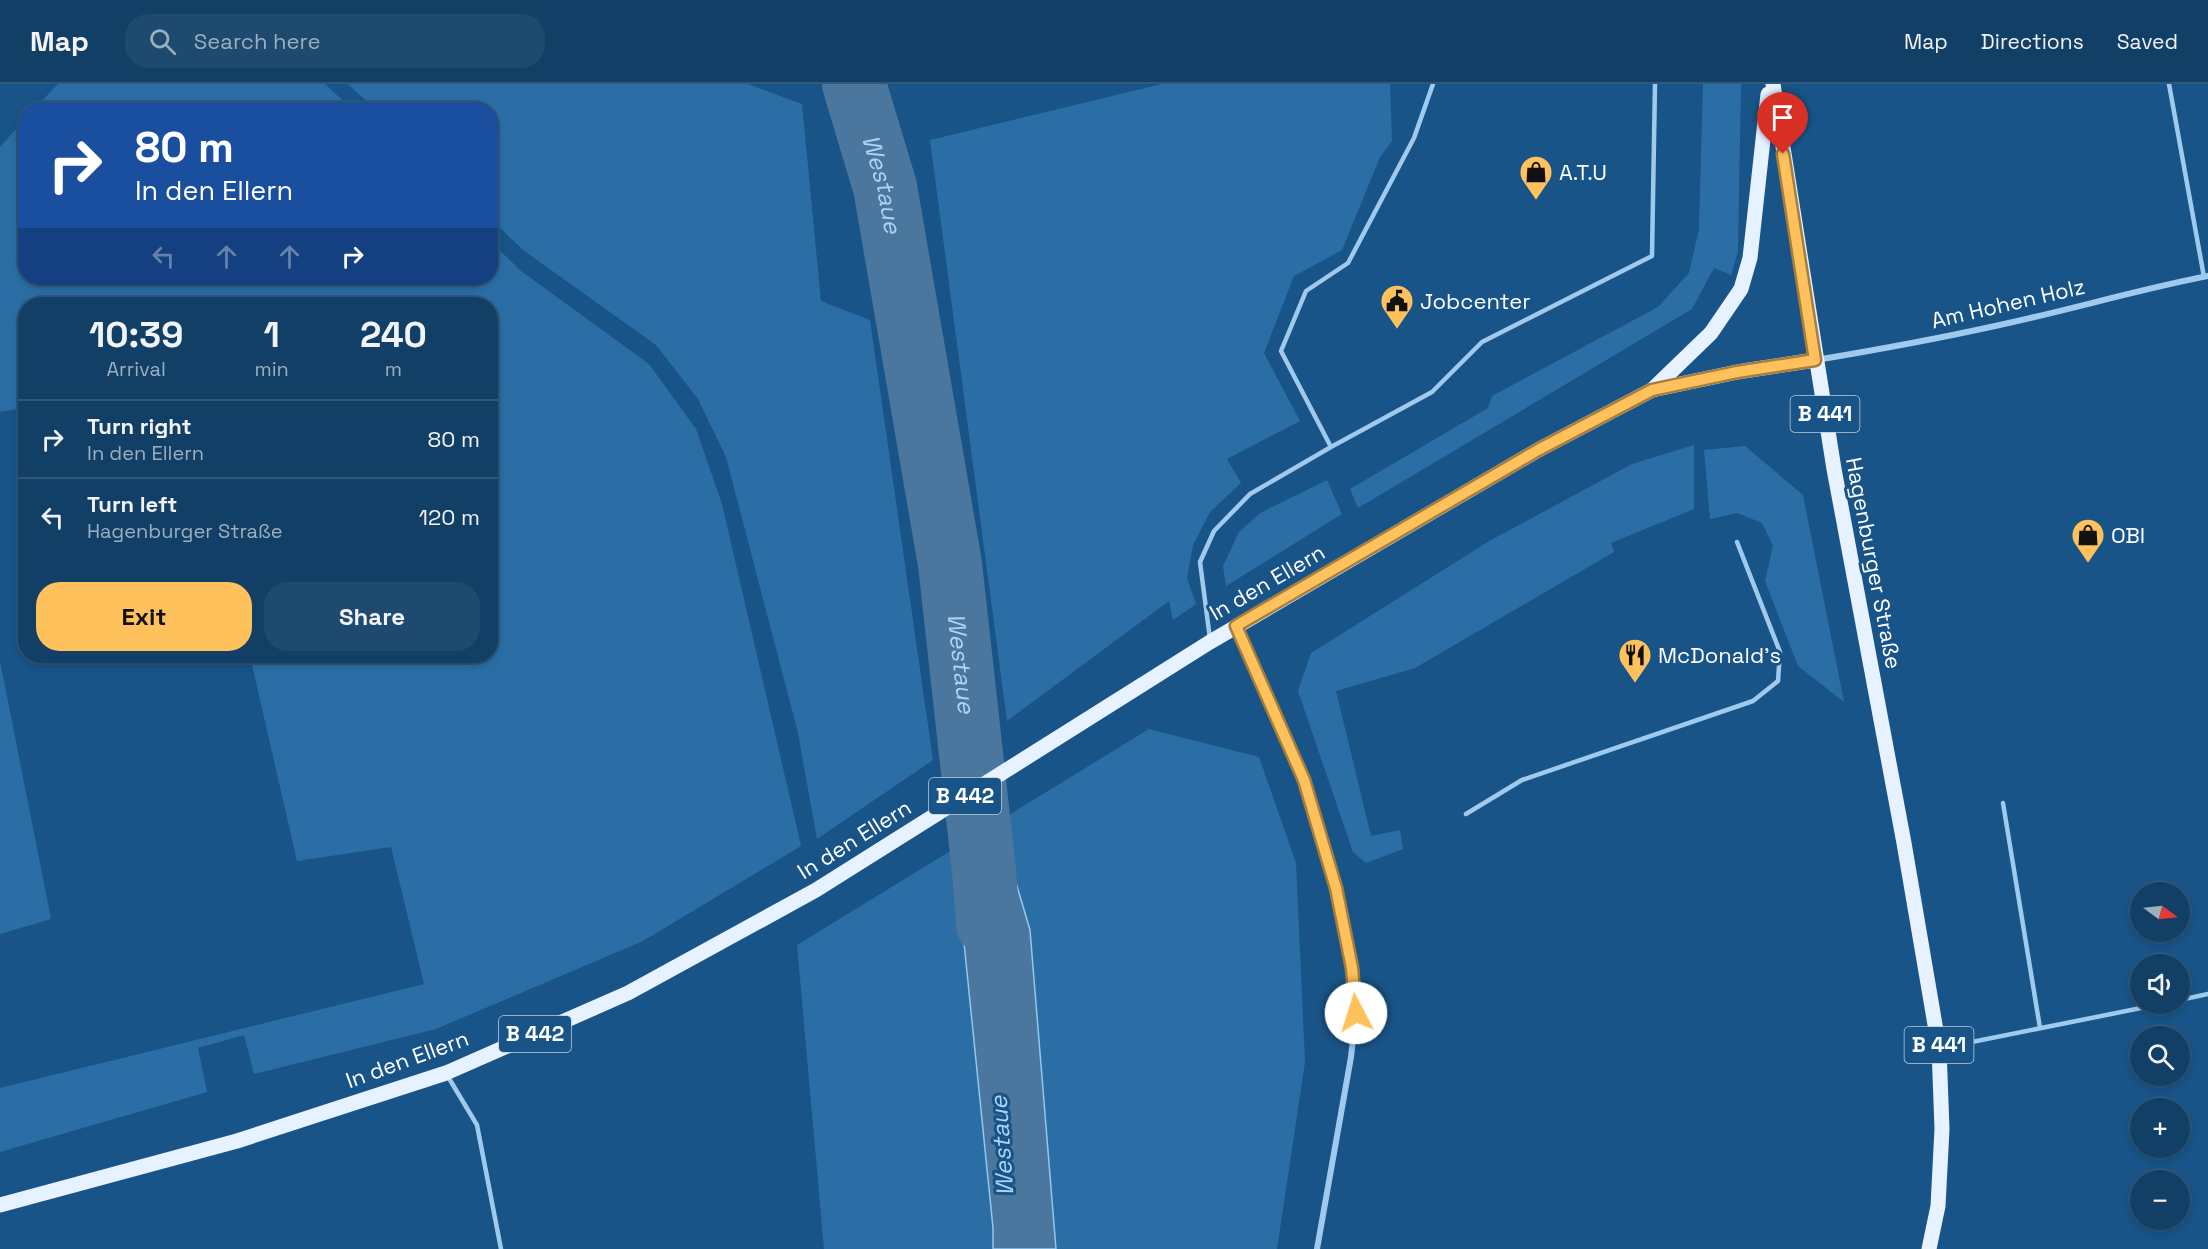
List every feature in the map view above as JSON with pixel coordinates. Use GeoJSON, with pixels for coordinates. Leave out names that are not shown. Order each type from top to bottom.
{"type":"FeatureCollection","features":[{"type":"Feature","properties":{"kind":"main road","name":"Hagenburger Straße"},"geometry":{"type":"LineString","coordinates":[[1771,84],[1815,360],[1939,1048],[1942,1128],[1938,1206],[1929,1249]]}},
{"type":"Feature","properties":{"kind":"main road"},"geometry":{"type":"LineString","coordinates":[[1652,390],[1711,333],[1741,289],[1750,258],[1771,84]]}},
{"type":"Feature","properties":{"kind":"main road","name":"In den Ellern"},"geometry":{"type":"LineString","coordinates":[[0,1205],[237,1141],[446,1072],[628,993],[816,890],[1236,626],[1538,450],[1652,390],[1737,372],[1815,360]]}},
{"type":"Feature","properties":{"kind":"street","name":"Am Hohen Holz"},"geometry":{"type":"LineString","coordinates":[[1815,360],[1997,326],[2206,276]]}},
{"type":"Feature","properties":{"kind":"street"},"geometry":{"type":"LineString","coordinates":[[1236,626],[1304,780],[1336,888],[1352,968],[1356,1013],[1351,1057],[1317,1249]]}},
{"type":"Feature","properties":{"kind":"lane"},"geometry":{"type":"LineString","coordinates":[[1331,447],[1281,351],[1306,291],[1348,263],[1414,138],[1433,84]]}},
{"type":"Feature","properties":{"kind":"lane"},"geometry":{"type":"LineString","coordinates":[[1210,642],[1200,562],[1214,531],[1251,494],[1431,392],[1482,342],[1652,256],[1655,84]]}},
{"type":"Feature","properties":{"kind":"lane"},"geometry":{"type":"LineString","coordinates":[[2169,84],[2206,276]]}},
{"type":"Feature","properties":{"kind":"lane"},"geometry":{"type":"LineString","coordinates":[[1466,814],[1522,780],[1753,701],[1778,681],[1780,652],[1737,542]]}},
{"type":"Feature","properties":{"kind":"lane"},"geometry":{"type":"LineString","coordinates":[[2003,803],[2040,1028]]}},
{"type":"Feature","properties":{"kind":"lane"},"geometry":{"type":"LineString","coordinates":[[2190,998],[2208,994]]}},
{"type":"Feature","properties":{"kind":"lane"},"geometry":{"type":"LineString","coordinates":[[1939,1048],[2130,1010]]}},
{"type":"Feature","properties":{"kind":"lane"},"geometry":{"type":"LineString","coordinates":[[446,1072],[477,1125],[501,1249]]}},
{"type":"Feature","properties":{"kind":"shaded area"},"geometry":{"type":"Polygon","coordinates":[[[58,84],[325,84],[344,102],[41,102],[58,84]]]}},
{"type":"Feature","properties":{"kind":"shaded area"},"geometry":{"type":"Polygon","coordinates":[[[348,84],[748,84],[802,104],[821,301],[870,320],[933,760],[817,839],[798,733],[726,457],[698,399],[656,345],[523,250],[498,226],[498,102],[367,102],[348,84]]]}},
{"type":"Feature","properties":{"kind":"shaded area"},"geometry":{"type":"Polygon","coordinates":[[[1162,84],[1390,84],[1392,141],[1380,157],[1342,250],[1294,276],[1264,353],[1300,421],[1227,459],[1241,483],[1210,512],[1193,545],[1187,578],[1196,604],[1173,620],[1169,601],[1007,721],[930,140],[1162,84]]]}},
{"type":"Feature","properties":{"kind":"shaded area"},"geometry":{"type":"Polygon","coordinates":[[[1703,84],[1741,84],[1738,251],[1731,275],[1714,268],[1692,309],[1358,508],[1350,489],[1488,408],[1492,396],[1658,307],[1689,273],[1699,229],[1703,84]]]}},
{"type":"Feature","properties":{"kind":"shaded area"},"geometry":{"type":"Polygon","coordinates":[[[18,127],[18,285],[498,285],[498,249],[521,271],[649,364],[696,429],[722,504],[801,846],[643,941],[436,1029],[254,1074],[244,1035],[198,1048],[207,1092],[0,1152],[0,1088],[424,984],[391,847],[297,861],[252,663],[498,663],[498,297],[18,297],[18,409],[0,412],[0,147],[18,127]]]}},
{"type":"Feature","properties":{"kind":"shaded area"},"geometry":{"type":"Polygon","coordinates":[[[1694,445],[1694,509],[1611,543],[1614,552],[1415,668],[1336,691],[1371,836],[1400,830],[1403,849],[1366,863],[1353,852],[1298,691],[1311,653],[1491,540],[1632,464],[1694,445]]]}},
{"type":"Feature","properties":{"kind":"shaded area"},"geometry":{"type":"Polygon","coordinates":[[[1745,446],[1803,495],[1844,702],[1798,666],[1765,581],[1773,546],[1762,523],[1737,513],[1710,519],[1704,450],[1745,446]]]}},
{"type":"Feature","properties":{"kind":"shaded area"},"geometry":{"type":"Polygon","coordinates":[[[1327,480],[1342,514],[1226,586],[1223,566],[1239,532],[1260,513],[1327,480]]]}},
{"type":"Feature","properties":{"kind":"shaded area"},"geometry":{"type":"Polygon","coordinates":[[[0,661],[51,919],[0,934],[0,661]]]}},
{"type":"Feature","properties":{"kind":"shaded area"},"geometry":{"type":"Polygon","coordinates":[[[1149,729],[1259,757],[1296,863],[1305,1062],[1277,1249],[824,1249],[797,945],[1149,729]]]}},
{"type":"Feature","properties":{"kind":"water"},"geometry":{"type":"Polygon","coordinates":[[[998,822],[1030,930],[1056,1249],[993,1249],[993,1228],[955,854],[998,822]]]}},
{"type":"Feature","properties":{"kind":"waterway","name":"Westaue"},"geometry":{"type":"LineString","coordinates":[[854,84],[885,187],[950,564],[988,924]]}},
{"type":"Feature","properties":{"kind":"place","name":"A.T.U"},"geometry":{"type":"Point","coordinates":[1536,201]}},
{"type":"Feature","properties":{"kind":"place","name":"Jobcenter"},"geometry":{"type":"Point","coordinates":[1397,330]}},
{"type":"Feature","properties":{"kind":"place","name":"OBI"},"geometry":{"type":"Point","coordinates":[2088,564]}},
{"type":"Feature","properties":{"kind":"place","name":"McDonald's"},"geometry":{"type":"Point","coordinates":[1635,684]}},
{"type":"Feature","properties":{"kind":"route"},"geometry":{"type":"LineString","coordinates":[[1356,1013],[1352,968],[1336,888],[1304,780],[1236,626],[1538,450],[1652,390],[1737,372],[1815,360],[1783,154]]}}]}
